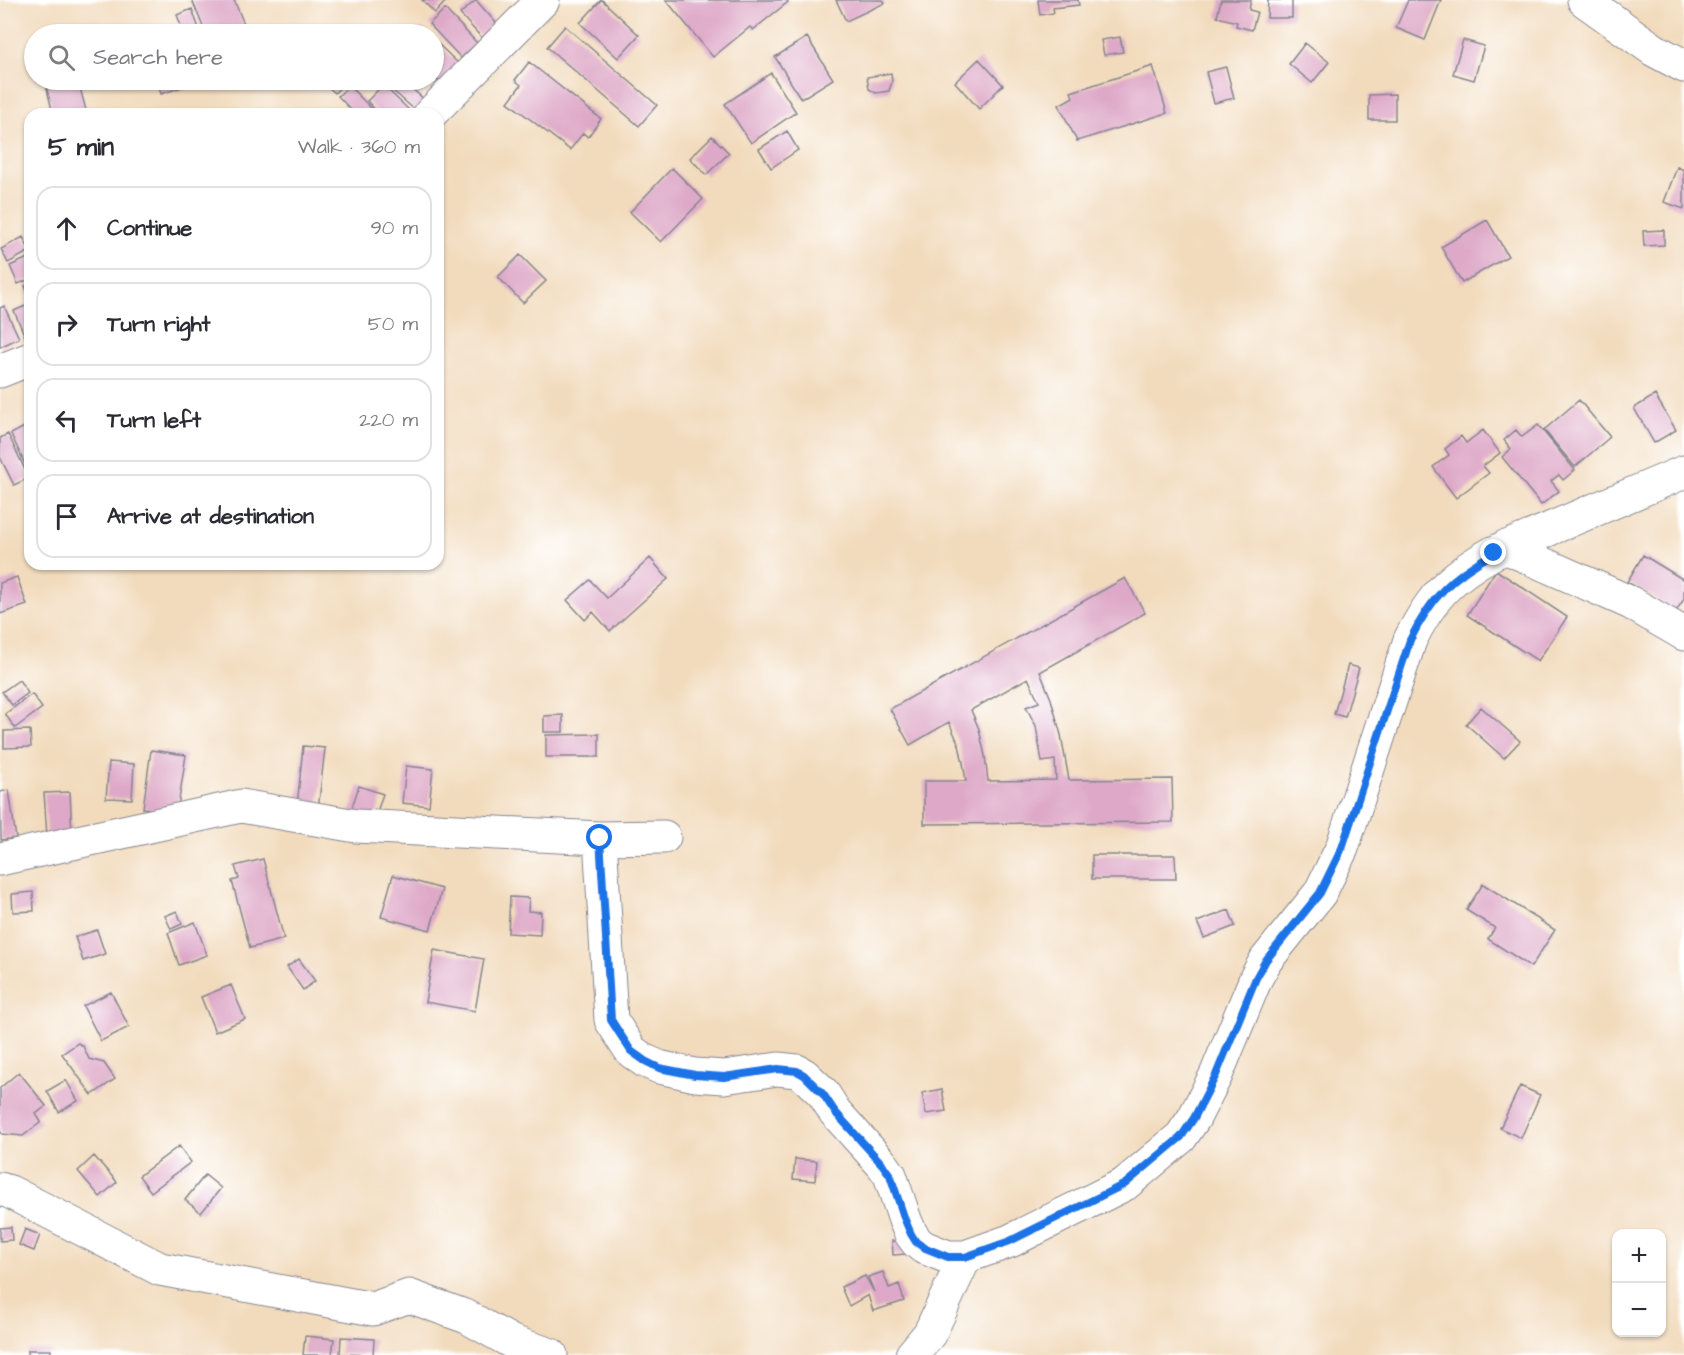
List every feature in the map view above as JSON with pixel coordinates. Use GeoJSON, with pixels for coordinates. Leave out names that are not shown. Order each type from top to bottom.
{"type":"FeatureCollection","features":[{"type":"Feature","properties":{"kind":"street"},"geometry":{"type":"LineString","coordinates":[[436,108],[543,0]]}},
{"type":"Feature","properties":{"kind":"street"},"geometry":{"type":"LineString","coordinates":[[1584,0],[1654,50],[1684,66]]}},
{"type":"Feature","properties":{"kind":"street"},"geometry":{"type":"LineString","coordinates":[[0,371],[24,361]]}},
{"type":"Feature","properties":{"kind":"street"},"geometry":{"type":"LineString","coordinates":[[600,838],[611,1020],[631,1051],[659,1068],[695,1075],[724,1077],[778,1069],[797,1071],[804,1075],[823,1094],[835,1112],[890,1175],[905,1220],[916,1242],[948,1257],[965,1257],[1010,1241],[1125,1184],[1181,1137],[1206,1097],[1256,978],[1266,960],[1320,893],[1342,848],[1410,640],[1435,599],[1450,581],[1469,567],[1505,548],[1684,472]]}},
{"type":"Feature","properties":{"kind":"street"},"geometry":{"type":"LineString","coordinates":[[1505,548],[1631,603],[1684,634]]}},
{"type":"Feature","properties":{"kind":"street"},"geometry":{"type":"LineString","coordinates":[[0,859],[241,806],[356,826],[600,838],[664,837]]}},
{"type":"Feature","properties":{"kind":"street"},"geometry":{"type":"LineString","coordinates":[[0,1189],[160,1269],[373,1309],[409,1296],[467,1317],[508,1349],[551,1355]]}},
{"type":"Feature","properties":{"kind":"street"},"geometry":{"type":"LineString","coordinates":[[912,1355],[930,1333],[965,1257]]}},
{"type":"Feature","properties":{"kind":"building"},"geometry":{"type":"Polygon","coordinates":[[[192,0],[234,0],[244,24],[202,24],[192,0]]]}},
{"type":"Feature","properties":{"kind":"building"},"geometry":{"type":"Polygon","coordinates":[[[422,0],[447,0],[435,13],[422,0]]]}},
{"type":"Feature","properties":{"kind":"building"},"geometry":{"type":"Polygon","coordinates":[[[476,0],[497,24],[482,38],[460,14],[476,0]]]}},
{"type":"Feature","properties":{"kind":"building"},"geometry":{"type":"Polygon","coordinates":[[[601,0],[639,35],[618,58],[580,23],[601,0]]]}},
{"type":"Feature","properties":{"kind":"building"},"geometry":{"type":"Polygon","coordinates":[[[666,0],[786,0],[788,2],[753,30],[750,27],[713,57],[666,0]]]}},
{"type":"Feature","properties":{"kind":"building"},"geometry":{"type":"Polygon","coordinates":[[[836,0],[883,0],[885,3],[846,21],[836,0]]]}},
{"type":"Feature","properties":{"kind":"building"},"geometry":{"type":"Polygon","coordinates":[[[1038,0],[1078,0],[1079,5],[1053,8],[1054,13],[1040,15],[1038,0]]]}},
{"type":"Feature","properties":{"kind":"building"},"geometry":{"type":"Polygon","coordinates":[[[1221,0],[1251,0],[1249,10],[1257,12],[1252,30],[1236,26],[1237,22],[1217,17],[1221,0]]]}},
{"type":"Feature","properties":{"kind":"building"},"geometry":{"type":"Polygon","coordinates":[[[1268,0],[1292,0],[1292,18],[1267,18],[1268,0]]]}},
{"type":"Feature","properties":{"kind":"building"},"geometry":{"type":"Polygon","coordinates":[[[1408,0],[1441,0],[1425,40],[1396,28],[1408,0]]]}},
{"type":"Feature","properties":{"kind":"building"},"geometry":{"type":"Polygon","coordinates":[[[192,9],[197,24],[180,24],[177,15],[192,9]]]}},
{"type":"Feature","properties":{"kind":"building"},"geometry":{"type":"Polygon","coordinates":[[[445,9],[477,43],[461,58],[444,40],[444,24],[429,24],[445,9]]]}},
{"type":"Feature","properties":{"kind":"building"},"geometry":{"type":"Polygon","coordinates":[[[565,26],[657,105],[639,126],[547,47],[565,26]]]}},
{"type":"Feature","properties":{"kind":"building"},"geometry":{"type":"Polygon","coordinates":[[[807,37],[833,79],[801,99],[775,57],[807,37]]]}},
{"type":"Feature","properties":{"kind":"building"},"geometry":{"type":"Polygon","coordinates":[[[1120,37],[1123,52],[1104,55],[1101,40],[1120,37]]]}},
{"type":"Feature","properties":{"kind":"building"},"geometry":{"type":"Polygon","coordinates":[[[1463,40],[1484,46],[1474,80],[1453,74],[1463,40]]]}},
{"type":"Feature","properties":{"kind":"building"},"geometry":{"type":"Polygon","coordinates":[[[1305,43],[1329,62],[1312,83],[1289,64],[1305,43]]]}},
{"type":"Feature","properties":{"kind":"building"},"geometry":{"type":"Polygon","coordinates":[[[444,50],[460,65],[444,83],[444,50]]]}},
{"type":"Feature","properties":{"kind":"building"},"geometry":{"type":"Polygon","coordinates":[[[979,59],[1003,85],[979,109],[955,82],[979,59]]]}},
{"type":"Feature","properties":{"kind":"building"},"geometry":{"type":"Polygon","coordinates":[[[529,62],[601,119],[588,137],[583,133],[570,150],[508,102],[521,85],[515,80],[529,62]]]}},
{"type":"Feature","properties":{"kind":"building"},"geometry":{"type":"Polygon","coordinates":[[[1153,66],[1167,113],[1077,141],[1059,105],[1073,97],[1071,92],[1153,66]]]}},
{"type":"Feature","properties":{"kind":"building"},"geometry":{"type":"Polygon","coordinates":[[[1226,67],[1234,98],[1214,103],[1206,72],[1226,67]]]}},
{"type":"Feature","properties":{"kind":"building"},"geometry":{"type":"Polygon","coordinates":[[[771,73],[796,112],[751,143],[725,104],[771,73]]]}},
{"type":"Feature","properties":{"kind":"building"},"geometry":{"type":"Polygon","coordinates":[[[891,73],[892,82],[889,91],[876,93],[869,89],[867,77],[891,73]]]}},
{"type":"Feature","properties":{"kind":"building"},"geometry":{"type":"Polygon","coordinates":[[[47,90],[81,90],[85,108],[52,108],[47,90]]]}},
{"type":"Feature","properties":{"kind":"building"},"geometry":{"type":"Polygon","coordinates":[[[160,90],[173,90],[161,94],[160,90]]]}},
{"type":"Feature","properties":{"kind":"building"},"geometry":{"type":"Polygon","coordinates":[[[345,90],[353,90],[371,108],[349,108],[338,96],[345,90]]]}},
{"type":"Feature","properties":{"kind":"building"},"geometry":{"type":"Polygon","coordinates":[[[378,90],[388,90],[407,108],[373,108],[367,101],[378,90]]]}},
{"type":"Feature","properties":{"kind":"building"},"geometry":{"type":"Polygon","coordinates":[[[392,90],[413,90],[426,101],[419,108],[413,108],[392,90]]]}},
{"type":"Feature","properties":{"kind":"building"},"geometry":{"type":"Polygon","coordinates":[[[1395,94],[1395,120],[1369,120],[1369,95],[1395,94]]]}},
{"type":"Feature","properties":{"kind":"building"},"geometry":{"type":"Polygon","coordinates":[[[787,131],[798,150],[771,168],[759,149],[787,131]]]}},
{"type":"Feature","properties":{"kind":"building"},"geometry":{"type":"Polygon","coordinates":[[[712,136],[729,153],[706,175],[690,158],[712,136]]]}},
{"type":"Feature","properties":{"kind":"building"},"geometry":{"type":"Polygon","coordinates":[[[1677,167],[1684,170],[1684,209],[1664,202],[1677,167]]]}},
{"type":"Feature","properties":{"kind":"building"},"geometry":{"type":"Polygon","coordinates":[[[672,168],[703,199],[661,242],[630,212],[672,168]]]}},
{"type":"Feature","properties":{"kind":"building"},"geometry":{"type":"Polygon","coordinates":[[[1487,220],[1508,256],[1462,283],[1441,247],[1487,220]]]}},
{"type":"Feature","properties":{"kind":"building"},"geometry":{"type":"Polygon","coordinates":[[[1664,230],[1664,245],[1644,246],[1643,231],[1664,230]]]}},
{"type":"Feature","properties":{"kind":"building"},"geometry":{"type":"Polygon","coordinates":[[[23,237],[24,239],[24,254],[8,263],[1,249],[23,237]]]}},
{"type":"Feature","properties":{"kind":"building"},"geometry":{"type":"Polygon","coordinates":[[[520,255],[546,281],[523,303],[498,277],[520,255]]]}},
{"type":"Feature","properties":{"kind":"building"},"geometry":{"type":"Polygon","coordinates":[[[24,260],[24,282],[18,284],[10,266],[24,260]]]}},
{"type":"Feature","properties":{"kind":"building"},"geometry":{"type":"Polygon","coordinates":[[[4,306],[19,338],[0,347],[0,308],[4,306]]]}},
{"type":"Feature","properties":{"kind":"building"},"geometry":{"type":"Polygon","coordinates":[[[24,307],[24,334],[14,311],[24,307]]]}},
{"type":"Feature","properties":{"kind":"building"},"geometry":{"type":"Polygon","coordinates":[[[1655,395],[1676,430],[1654,443],[1634,408],[1655,395]]]}},
{"type":"Feature","properties":{"kind":"building"},"geometry":{"type":"Polygon","coordinates":[[[1579,400],[1610,437],[1575,467],[1544,430],[1579,400]]]}},
{"type":"Feature","properties":{"kind":"building"},"geometry":{"type":"Polygon","coordinates":[[[1538,425],[1575,470],[1563,480],[1559,475],[1551,481],[1559,491],[1541,505],[1502,457],[1511,449],[1504,440],[1516,430],[1522,437],[1538,425]]]}},
{"type":"Feature","properties":{"kind":"building"},"geometry":{"type":"Polygon","coordinates":[[[24,427],[24,462],[11,434],[24,427]]]}},
{"type":"Feature","properties":{"kind":"building"},"geometry":{"type":"Polygon","coordinates":[[[1483,430],[1500,453],[1483,466],[1489,473],[1456,498],[1433,467],[1449,455],[1445,449],[1461,436],[1466,443],[1483,430]]]}},
{"type":"Feature","properties":{"kind":"building"},"geometry":{"type":"Polygon","coordinates":[[[8,434],[24,468],[24,480],[14,485],[0,457],[0,438],[8,434]]]}},
{"type":"Feature","properties":{"kind":"building"},"geometry":{"type":"Polygon","coordinates":[[[1643,555],[1684,580],[1684,599],[1676,611],[1627,582],[1643,555]]]}},
{"type":"Feature","properties":{"kind":"building"},"geometry":{"type":"Polygon","coordinates":[[[650,558],[668,579],[610,631],[593,612],[585,620],[567,600],[590,580],[607,598],[650,558]]]}},
{"type":"Feature","properties":{"kind":"building"},"geometry":{"type":"Polygon","coordinates":[[[1496,570],[1567,617],[1538,661],[1467,615],[1496,570]]]}},
{"type":"Feature","properties":{"kind":"building"},"geometry":{"type":"Polygon","coordinates":[[[17,577],[27,605],[0,614],[0,583],[17,577]]]}},
{"type":"Feature","properties":{"kind":"building"},"geometry":{"type":"Polygon","coordinates":[[[1125,578],[1145,613],[1040,672],[1051,699],[1061,735],[1069,780],[1172,779],[1173,822],[924,824],[924,781],[966,781],[959,745],[949,722],[910,745],[890,709],[1125,578]],[[1028,678],[971,710],[979,729],[988,781],[1056,780],[1055,760],[1042,762],[1036,726],[1026,707],[1039,702],[1028,678]]]}},
{"type":"Feature","properties":{"kind":"building"},"geometry":{"type":"Polygon","coordinates":[[[1348,665],[1359,668],[1345,717],[1334,714],[1348,665]]]}},
{"type":"Feature","properties":{"kind":"building"},"geometry":{"type":"Polygon","coordinates":[[[19,680],[28,693],[12,705],[2,692],[19,680]]]}},
{"type":"Feature","properties":{"kind":"building"},"geometry":{"type":"Polygon","coordinates":[[[32,694],[42,708],[15,728],[5,714],[32,694]]]}},
{"type":"Feature","properties":{"kind":"building"},"geometry":{"type":"Polygon","coordinates":[[[1481,707],[1520,741],[1504,758],[1466,724],[1481,707]]]}},
{"type":"Feature","properties":{"kind":"building"},"geometry":{"type":"Polygon","coordinates":[[[563,715],[563,732],[544,732],[544,716],[563,715]]]}},
{"type":"Feature","properties":{"kind":"building"},"geometry":{"type":"Polygon","coordinates":[[[30,730],[31,747],[4,748],[4,731],[30,730]]]}},
{"type":"Feature","properties":{"kind":"building"},"geometry":{"type":"Polygon","coordinates":[[[599,734],[599,757],[546,757],[546,735],[599,734]]]}},
{"type":"Feature","properties":{"kind":"building"},"geometry":{"type":"Polygon","coordinates":[[[303,746],[325,748],[317,819],[296,817],[303,746]]]}},
{"type":"Feature","properties":{"kind":"building"},"geometry":{"type":"Polygon","coordinates":[[[151,750],[186,755],[177,813],[143,808],[151,750]]]}},
{"type":"Feature","properties":{"kind":"building"},"geometry":{"type":"Polygon","coordinates":[[[109,762],[134,764],[132,799],[106,798],[109,762]]]}},
{"type":"Feature","properties":{"kind":"building"},"geometry":{"type":"Polygon","coordinates":[[[406,766],[433,769],[429,806],[402,803],[406,766]]]}},
{"type":"Feature","properties":{"kind":"building"},"geometry":{"type":"Polygon","coordinates":[[[359,786],[383,794],[372,827],[348,819],[359,786]]]}},
{"type":"Feature","properties":{"kind":"building"},"geometry":{"type":"Polygon","coordinates":[[[9,790],[16,838],[1,840],[0,792],[9,790]]]}},
{"type":"Feature","properties":{"kind":"building"},"geometry":{"type":"Polygon","coordinates":[[[70,792],[72,835],[47,836],[44,793],[70,792]]]}},
{"type":"Feature","properties":{"kind":"building"},"geometry":{"type":"Polygon","coordinates":[[[1092,855],[1175,855],[1176,879],[1092,879],[1092,855]]]}},
{"type":"Feature","properties":{"kind":"building"},"geometry":{"type":"Polygon","coordinates":[[[263,859],[284,939],[250,948],[232,881],[239,879],[235,866],[263,859]]]}},
{"type":"Feature","properties":{"kind":"building"},"geometry":{"type":"Polygon","coordinates":[[[393,875],[442,889],[430,930],[381,917],[393,875]]]}},
{"type":"Feature","properties":{"kind":"building"},"geometry":{"type":"Polygon","coordinates":[[[1483,884],[1555,930],[1531,967],[1488,939],[1495,928],[1466,910],[1483,884]]]}},
{"type":"Feature","properties":{"kind":"building"},"geometry":{"type":"Polygon","coordinates":[[[33,892],[34,911],[13,912],[12,894],[33,892]]]}},
{"type":"Feature","properties":{"kind":"building"},"geometry":{"type":"Polygon","coordinates":[[[510,897],[529,898],[528,911],[541,912],[540,935],[508,933],[510,897]]]}},
{"type":"Feature","properties":{"kind":"building"},"geometry":{"type":"Polygon","coordinates":[[[1229,910],[1235,926],[1204,938],[1197,922],[1229,910]]]}},
{"type":"Feature","properties":{"kind":"building"},"geometry":{"type":"Polygon","coordinates":[[[177,911],[182,924],[171,929],[165,916],[177,911]]]}},
{"type":"Feature","properties":{"kind":"building"},"geometry":{"type":"Polygon","coordinates":[[[195,922],[207,955],[179,965],[168,933],[195,922]]]}},
{"type":"Feature","properties":{"kind":"building"},"geometry":{"type":"Polygon","coordinates":[[[97,930],[105,954],[83,961],[75,937],[97,930]]]}},
{"type":"Feature","properties":{"kind":"building"},"geometry":{"type":"Polygon","coordinates":[[[434,950],[484,959],[475,1011],[425,1002],[434,950]]]}},
{"type":"Feature","properties":{"kind":"building"},"geometry":{"type":"Polygon","coordinates":[[[299,959],[315,981],[303,990],[287,967],[299,959]]]}},
{"type":"Feature","properties":{"kind":"building"},"geometry":{"type":"Polygon","coordinates":[[[231,985],[245,1019],[215,1032],[201,997],[231,985]]]}},
{"type":"Feature","properties":{"kind":"building"},"geometry":{"type":"Polygon","coordinates":[[[111,992],[129,1027],[101,1041],[83,1006],[111,992]]]}},
{"type":"Feature","properties":{"kind":"building"},"geometry":{"type":"Polygon","coordinates":[[[78,1043],[83,1046],[89,1059],[104,1063],[115,1079],[92,1095],[62,1054],[78,1043]]]}},
{"type":"Feature","properties":{"kind":"building"},"geometry":{"type":"Polygon","coordinates":[[[19,1072],[46,1106],[36,1114],[41,1122],[23,1136],[2,1134],[0,1131],[0,1088],[19,1072]]]}},
{"type":"Feature","properties":{"kind":"building"},"geometry":{"type":"Polygon","coordinates":[[[66,1080],[78,1101],[59,1112],[47,1091],[66,1080]]]}},
{"type":"Feature","properties":{"kind":"building"},"geometry":{"type":"Polygon","coordinates":[[[1520,1086],[1540,1095],[1521,1138],[1500,1128],[1520,1086]]]}},
{"type":"Feature","properties":{"kind":"building"},"geometry":{"type":"Polygon","coordinates":[[[942,1089],[946,1111],[926,1114],[922,1093],[942,1089]]]}},
{"type":"Feature","properties":{"kind":"building"},"geometry":{"type":"Polygon","coordinates":[[[179,1146],[191,1162],[151,1192],[139,1176],[179,1146]]]}},
{"type":"Feature","properties":{"kind":"building"},"geometry":{"type":"Polygon","coordinates":[[[94,1156],[117,1182],[100,1197],[78,1171],[94,1156]]]}},
{"type":"Feature","properties":{"kind":"building"},"geometry":{"type":"Polygon","coordinates":[[[795,1159],[817,1161],[815,1181],[793,1179],[795,1159]]]}},
{"type":"Feature","properties":{"kind":"building"},"geometry":{"type":"Polygon","coordinates":[[[205,1175],[221,1188],[201,1213],[185,1200],[205,1175]]]}},
{"type":"Feature","properties":{"kind":"building"},"geometry":{"type":"Polygon","coordinates":[[[11,1227],[12,1240],[0,1241],[0,1228],[11,1227]]]}},
{"type":"Feature","properties":{"kind":"building"},"geometry":{"type":"Polygon","coordinates":[[[25,1229],[40,1235],[34,1251],[19,1245],[25,1229]]]}},
{"type":"Feature","properties":{"kind":"building"},"geometry":{"type":"Polygon","coordinates":[[[905,1240],[906,1254],[893,1255],[892,1241],[905,1240]]]}},
{"type":"Feature","properties":{"kind":"building"},"geometry":{"type":"Polygon","coordinates":[[[883,1272],[889,1288],[899,1284],[904,1301],[873,1311],[868,1295],[849,1306],[841,1287],[865,1276],[874,1292],[868,1277],[883,1272]]]}},
{"type":"Feature","properties":{"kind":"building"},"geometry":{"type":"Polygon","coordinates":[[[305,1336],[334,1339],[332,1355],[303,1355],[305,1336]]]}},
{"type":"Feature","properties":{"kind":"building"},"geometry":{"type":"Polygon","coordinates":[[[341,1337],[374,1339],[373,1355],[340,1354],[341,1337]]]}},
{"type":"Feature","properties":{"kind":"building"},"geometry":{"type":"Polygon","coordinates":[[[28,1350],[51,1350],[51,1355],[28,1355],[28,1350]]]}},
{"type":"Feature","properties":{"kind":"route"},"geometry":{"type":"LineString","coordinates":[[600,838],[611,1020],[631,1051],[659,1068],[695,1075],[724,1077],[778,1069],[797,1071],[804,1075],[823,1094],[835,1112],[890,1175],[905,1220],[916,1242],[948,1257],[965,1257],[982,1252],[1010,1241],[1125,1184],[1181,1137],[1206,1097],[1256,978],[1266,960],[1320,893],[1342,848],[1410,640],[1418,625],[1450,581],[1494,553]]}}]}
